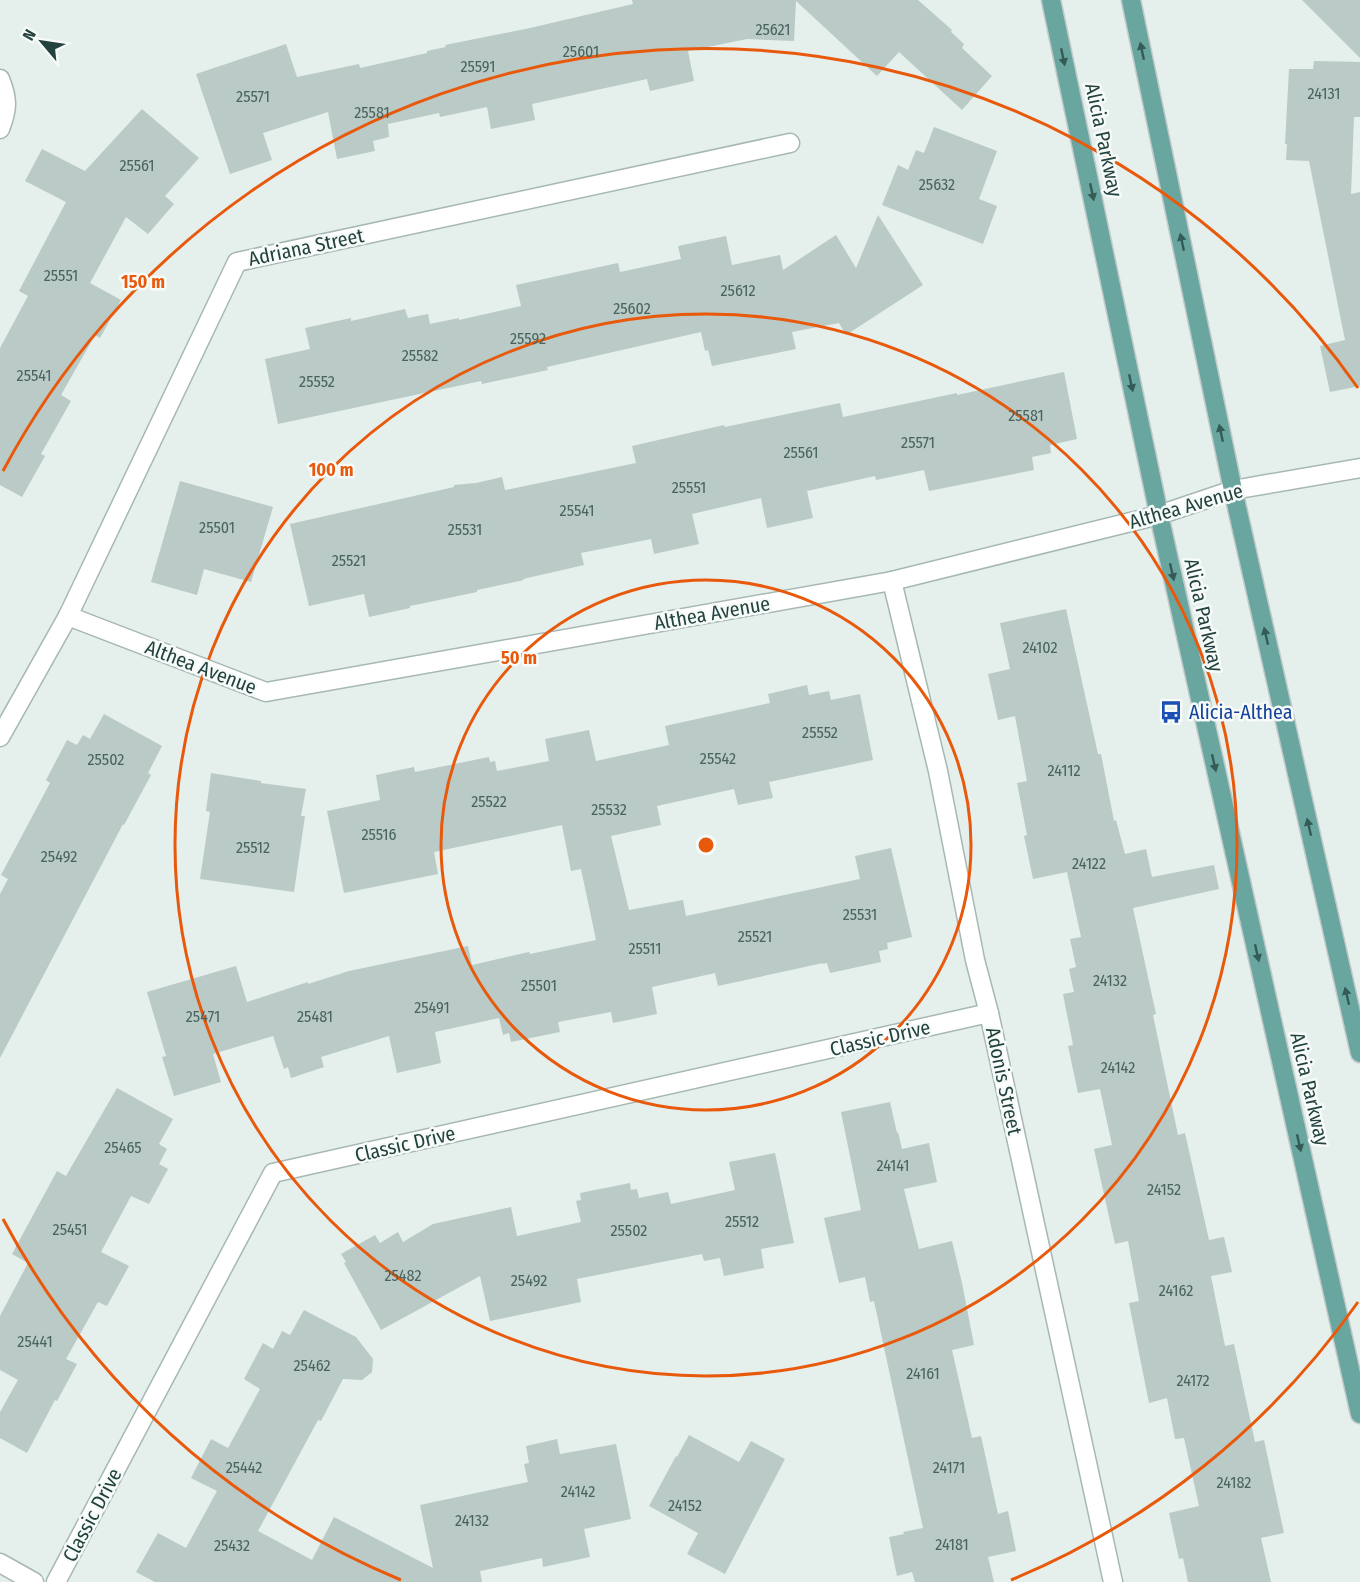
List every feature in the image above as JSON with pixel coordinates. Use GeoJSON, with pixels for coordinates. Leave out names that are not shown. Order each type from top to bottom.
{"type":"FeatureCollection","features":[{"type":"Feature","properties":{"kind":"main road","name":"Alicia Parkway"},"geometry":{"type":"LineString","coordinates":[[1051,0],[1159,515],[1360,1414]]}},
{"type":"Feature","properties":{"kind":"main road"},"geometry":{"type":"LineString","coordinates":[[1131,0],[1233,490],[1360,1053]]}},
{"type":"Feature","properties":{"kind":"street"},"geometry":{"type":"LineString","coordinates":[[0,79],[7,95],[6,113],[0,129]]}},
{"type":"Feature","properties":{"kind":"street","name":"Adriana Street"},"geometry":{"type":"LineString","coordinates":[[0,737],[68,616],[237,262],[790,143]]}},
{"type":"Feature","properties":{"kind":"street","name":"Althea Avenue"},"geometry":{"type":"LineString","coordinates":[[68,616],[266,692],[892,581],[1159,515],[1233,490],[1360,468]]}},
{"type":"Feature","properties":{"kind":"street","name":"Adonis Street"},"geometry":{"type":"LineString","coordinates":[[892,581],[938,771],[975,960],[989,1013],[1113,1582]]}},
{"type":"Feature","properties":{"kind":"street","name":"Classic Drive"},"geometry":{"type":"LineString","coordinates":[[56,1582],[273,1173],[989,1013]]}},
{"type":"Feature","properties":{"kind":"street"},"geometry":{"type":"LineString","coordinates":[[0,1563],[34,1582]]}},
{"type":"Feature","properties":{"kind":"building"},"geometry":{"type":"Polygon","coordinates":[[[632,0],[918,0],[952,30],[951,32],[964,44],[962,48],[992,76],[962,110],[899,52],[877,76],[796,1],[794,41],[747,39],[688,51],[694,81],[650,91],[647,79],[532,104],[535,120],[491,129],[487,107],[440,117],[439,113],[388,124],[389,137],[373,141],[375,151],[337,159],[328,112],[263,133],[272,160],[230,174],[196,74],[286,44],[297,77],[359,64],[360,68],[427,53],[427,51],[446,47],[445,45],[633,4],[632,0]]]}},
{"type":"Feature","properties":{"kind":"building"},"geometry":{"type":"Polygon","coordinates":[[[1302,0],[1360,0],[1360,58],[1302,0]]]}},
{"type":"Feature","properties":{"kind":"building"},"geometry":{"type":"Polygon","coordinates":[[[1314,61],[1360,62],[1360,117],[1354,117],[1351,194],[1360,192],[1360,386],[1330,392],[1320,346],[1345,340],[1309,161],[1286,160],[1287,144],[1285,144],[1289,69],[1313,69],[1314,61]]]}},
{"type":"Feature","properties":{"kind":"building"},"geometry":{"type":"Polygon","coordinates":[[[142,109],[199,158],[165,196],[174,204],[148,234],[126,217],[90,283],[121,300],[100,338],[95,335],[61,395],[71,401],[41,454],[45,456],[22,497],[0,485],[0,348],[28,296],[19,291],[66,202],[25,181],[42,149],[85,171],[142,109]]]}},
{"type":"Feature","properties":{"kind":"building"},"geometry":{"type":"Polygon","coordinates":[[[934,127],[997,151],[979,199],[997,206],[983,244],[882,205],[898,165],[908,170],[916,150],[924,153],[934,127]]]}},
{"type":"Feature","properties":{"kind":"building"},"geometry":{"type":"Polygon","coordinates":[[[878,215],[923,285],[846,335],[839,323],[792,332],[796,349],[712,366],[708,350],[705,351],[701,332],[547,367],[548,370],[482,384],[481,381],[278,424],[265,359],[310,349],[305,328],[405,309],[408,318],[428,314],[430,324],[459,318],[459,320],[521,306],[516,285],[618,263],[620,272],[681,259],[678,246],[726,236],[732,265],[780,255],[783,270],[836,235],[856,268],[878,215]]]}},
{"type":"Feature","properties":{"kind":"building"},"geometry":{"type":"Polygon","coordinates":[[[1064,372],[1077,439],[1050,445],[1051,453],[1032,457],[1034,470],[929,491],[924,470],[876,480],[875,476],[807,491],[813,518],[767,528],[761,498],[692,514],[699,544],[654,554],[651,539],[581,553],[584,565],[369,617],[364,594],[309,606],[290,524],[454,487],[454,485],[502,477],[505,490],[636,463],[632,446],[724,425],[725,427],[840,403],[843,417],[1064,372]]]}},
{"type":"Feature","properties":{"kind":"building"},"geometry":{"type":"Polygon","coordinates":[[[180,481],[273,507],[251,582],[204,569],[197,595],[151,582],[180,481]]]}},
{"type":"Feature","properties":{"kind":"building"},"geometry":{"type":"Polygon","coordinates":[[[1066,609],[1098,754],[1101,754],[1114,821],[1116,820],[1125,854],[1146,849],[1152,877],[1214,865],[1219,889],[1133,908],[1156,1014],[1153,1015],[1178,1135],[1185,1133],[1209,1240],[1224,1237],[1232,1272],[1211,1276],[1225,1346],[1234,1344],[1255,1442],[1264,1440],[1284,1533],[1261,1538],[1271,1582],[1188,1582],[1183,1558],[1179,1559],[1169,1513],[1199,1506],[1184,1438],[1175,1439],[1167,1398],[1149,1403],[1129,1303],[1139,1301],[1128,1241],[1115,1244],[1094,1149],[1112,1145],[1100,1089],[1078,1093],[1068,1046],[1073,1045],[1063,994],[1074,992],[1069,969],[1076,967],[1070,939],[1081,937],[1067,872],[1033,879],[1024,836],[1027,835],[1017,783],[1027,781],[1015,716],[998,720],[988,674],[1010,669],[1000,623],[1066,609]]]}},
{"type":"Feature","properties":{"kind":"building"},"geometry":{"type":"Polygon","coordinates":[[[807,685],[809,695],[829,691],[831,700],[860,694],[873,760],[769,782],[773,798],[738,805],[734,789],[657,806],[661,825],[611,836],[629,910],[683,900],[686,916],[860,879],[855,856],[891,848],[912,937],[887,943],[888,949],[879,951],[881,962],[830,973],[827,963],[823,963],[718,986],[715,973],[652,987],[657,1014],[613,1023],[611,1012],[558,1022],[560,1032],[511,1042],[509,1033],[503,1035],[499,1018],[435,1032],[441,1063],[397,1073],[389,1036],[321,1057],[324,1067],[291,1078],[288,1067],[284,1069],[273,1036],[213,1054],[221,1082],[174,1096],[162,1057],[166,1056],[147,992],[236,966],[247,1002],[349,971],[468,946],[472,965],[596,940],[581,869],[571,871],[562,825],[434,852],[438,874],[344,893],[327,811],[380,800],[376,775],[414,767],[415,772],[489,757],[490,762],[495,761],[497,771],[549,761],[545,739],[589,730],[596,761],[669,745],[665,726],[770,703],[768,694],[807,685]]]}},
{"type":"Feature","properties":{"kind":"building"},"geometry":{"type":"Polygon","coordinates":[[[104,714],[162,746],[148,773],[151,775],[0,1058],[0,894],[8,879],[1,875],[50,783],[46,780],[67,740],[77,745],[83,735],[90,739],[104,714]]]}},
{"type":"Feature","properties":{"kind":"building"},"geometry":{"type":"Polygon","coordinates":[[[211,773],[306,789],[301,816],[305,816],[294,892],[200,879],[210,812],[206,811],[211,773]]]}},
{"type":"Feature","properties":{"kind":"building"},"geometry":{"type":"Polygon","coordinates":[[[117,1088],[173,1119],[159,1144],[167,1149],[159,1164],[168,1169],[149,1204],[131,1196],[101,1252],[129,1266],[107,1306],[98,1302],[66,1359],[77,1364],[27,1453],[0,1438],[0,1412],[18,1380],[0,1370],[0,1316],[28,1263],[12,1254],[57,1171],[66,1176],[117,1088]]]}},
{"type":"Feature","properties":{"kind":"building"},"geometry":{"type":"Polygon","coordinates":[[[890,1102],[902,1149],[929,1143],[937,1182],[904,1189],[919,1249],[952,1241],[962,1283],[974,1345],[952,1350],[972,1438],[981,1436],[998,1514],[1008,1511],[1016,1551],[988,1557],[994,1582],[915,1582],[912,1572],[897,1576],[889,1537],[923,1528],[874,1301],[870,1302],[865,1277],[839,1283],[824,1218],[861,1210],[841,1112],[890,1102]]]}},
{"type":"Feature","properties":{"kind":"building"},"geometry":{"type":"Polygon","coordinates":[[[775,1153],[794,1243],[761,1249],[764,1268],[724,1276],[720,1258],[704,1261],[702,1254],[577,1279],[581,1302],[490,1321],[480,1276],[381,1330],[341,1254],[375,1235],[380,1243],[398,1232],[403,1242],[433,1224],[511,1207],[517,1236],[581,1222],[576,1201],[581,1200],[580,1193],[630,1183],[631,1190],[637,1189],[639,1198],[668,1192],[671,1204],[735,1190],[729,1162],[775,1153]]]}},
{"type":"Feature","properties":{"kind":"building"},"geometry":{"type":"Polygon","coordinates":[[[304,1310],[356,1337],[373,1359],[372,1372],[362,1380],[343,1379],[321,1421],[318,1420],[258,1531],[312,1560],[334,1517],[433,1568],[420,1505],[528,1482],[524,1464],[529,1463],[526,1446],[557,1439],[560,1454],[616,1444],[631,1519],[584,1529],[590,1557],[543,1567],[542,1558],[480,1571],[482,1582],[155,1582],[136,1572],[158,1533],[186,1548],[217,1491],[191,1478],[211,1439],[228,1448],[260,1389],[244,1379],[263,1343],[273,1349],[282,1331],[290,1335],[304,1310]]]}},
{"type":"Feature","properties":{"kind":"building"},"geometry":{"type":"Polygon","coordinates":[[[689,1435],[739,1462],[751,1441],[785,1459],[725,1574],[687,1554],[698,1533],[649,1506],[689,1435]]]}},
{"type":"Feature","properties":{"kind":"place","name":"Alicia-Althea"},"geometry":{"type":"Point","coordinates":[1171,712]}}]}
